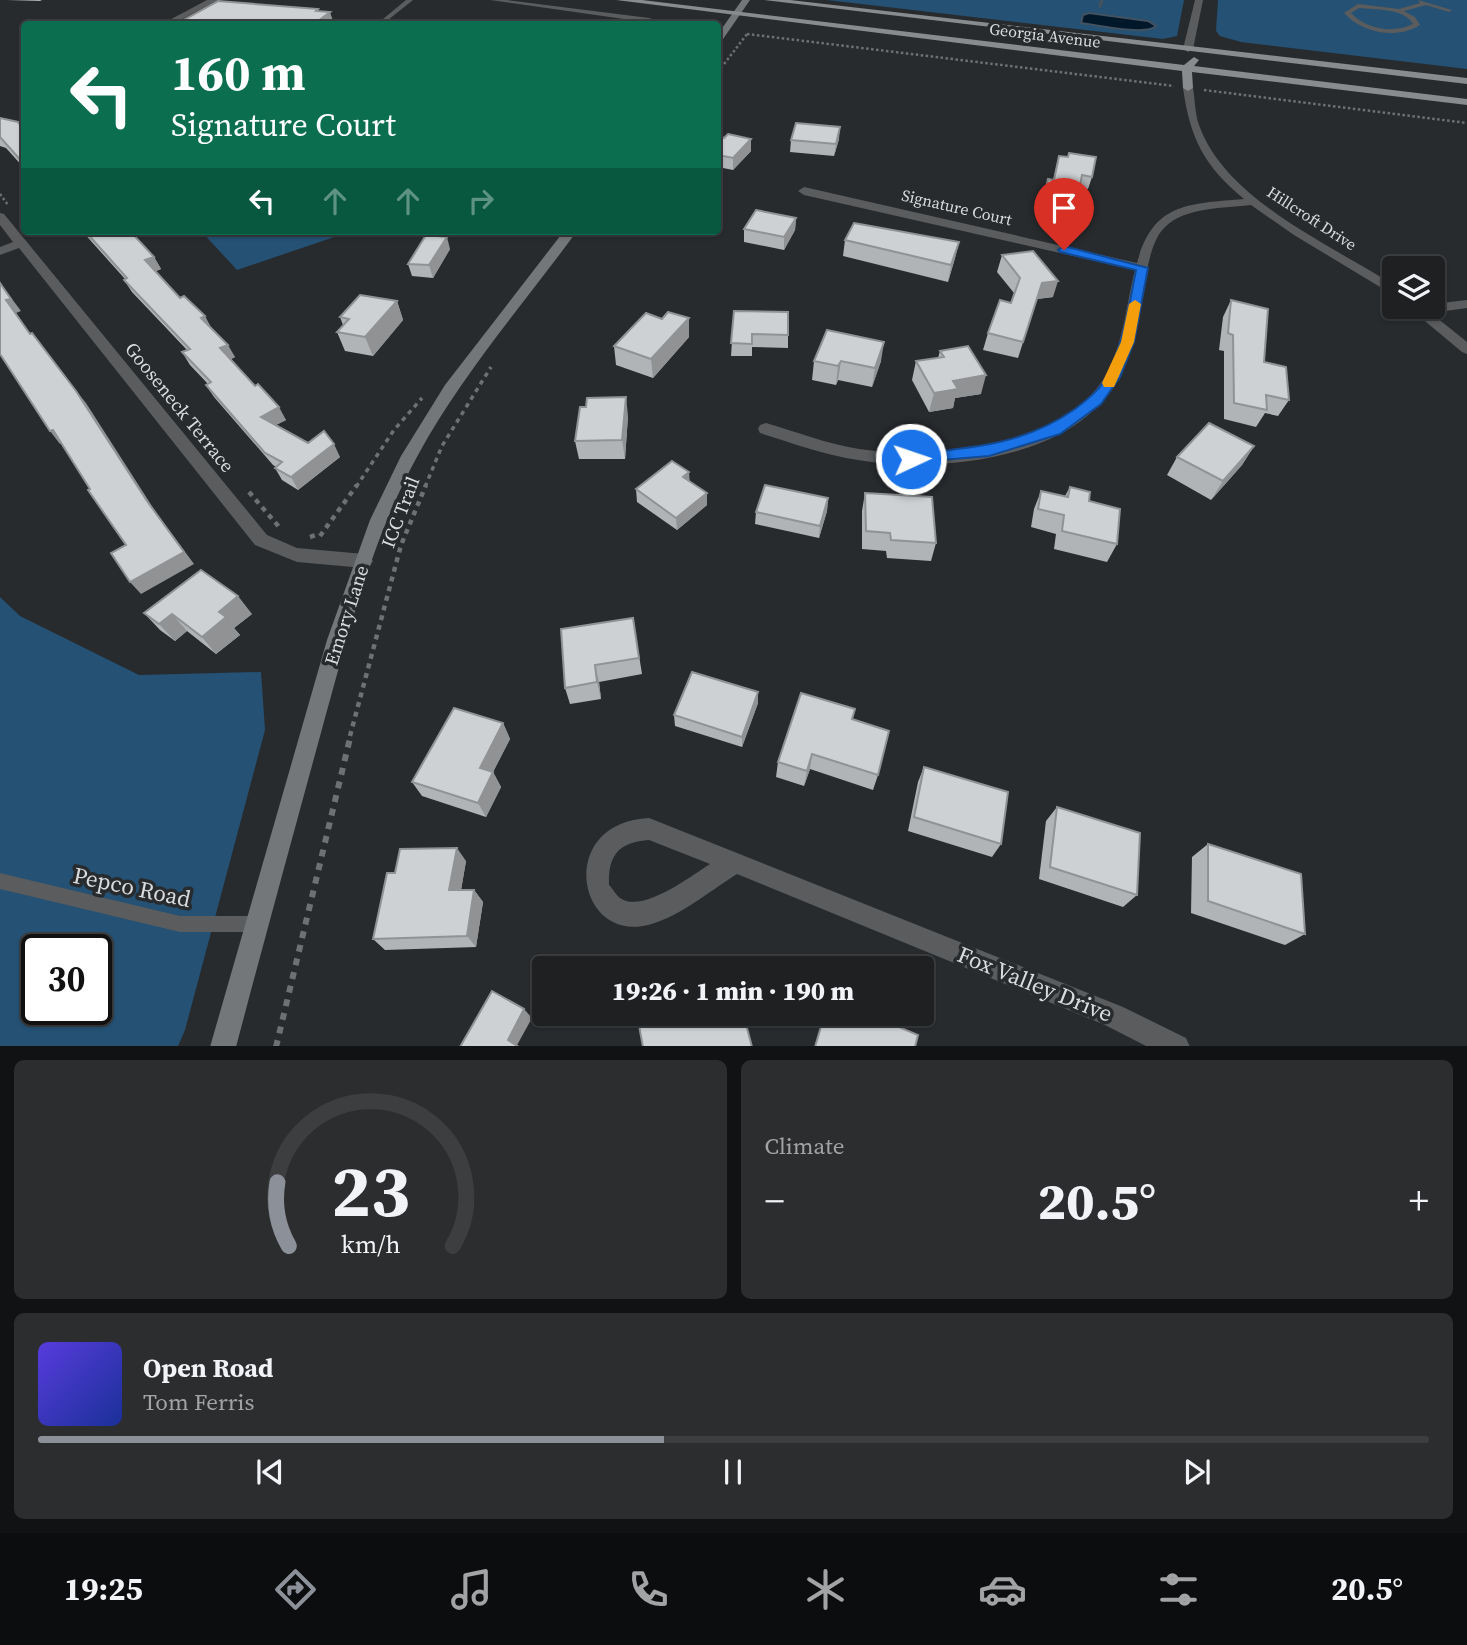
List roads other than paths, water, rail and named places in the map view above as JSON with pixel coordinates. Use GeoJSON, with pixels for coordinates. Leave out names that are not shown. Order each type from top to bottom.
{"type":"FeatureCollection","features":[{"type":"Feature","properties":{"kind":"main road","name":"Georgia Avenue"},"geometry":{"type":"LineString","coordinates":[[620,0],[1467,102]]}},
{"type":"Feature","properties":{"kind":"main road","name":"Georgia Avenue"},"geometry":{"type":"LineString","coordinates":[[768,0],[1467,81]]}},
{"type":"Feature","properties":{"kind":"main road"},"geometry":{"type":"LineString","coordinates":[[986,44],[1005,41],[1160,57],[1177,56],[1188,49]]}},
{"type":"Feature","properties":{"kind":"main road"},"geometry":{"type":"LineString","coordinates":[[1057,52],[1156,70],[1188,88],[1204,82],[1258,76]]}},
{"type":"Feature","properties":{"kind":"main road"},"geometry":{"type":"LineString","coordinates":[[1188,88],[1188,64],[1197,59],[1211,58],[1438,77]]}},
{"type":"Feature","properties":{"kind":"street"},"geometry":{"type":"LineString","coordinates":[[173,21],[214,0]]}},
{"type":"Feature","properties":{"kind":"street"},"geometry":{"type":"LineString","coordinates":[[721,36],[746,0]]}},
{"type":"Feature","properties":{"kind":"street"},"geometry":{"type":"LineString","coordinates":[[1188,49],[1199,0]]}},
{"type":"Feature","properties":{"kind":"street","name":"Hillcroft Drive"},"geometry":{"type":"LineString","coordinates":[[1188,88],[1188,103],[1201,141],[1214,161],[1254,201],[1296,232],[1382,284]]}},
{"type":"Feature","properties":{"kind":"street","name":"Signature Court"},"geometry":{"type":"LineString","coordinates":[[804,191],[1142,268]]}},
{"type":"Feature","properties":{"kind":"street"},"geometry":{"type":"LineString","coordinates":[[766,429],[867,456],[911,459],[984,452],[1055,430],[1096,400],[1114,377],[1127,342],[1142,268],[1154,231],[1161,223],[1175,216],[1254,201]]}},
{"type":"Feature","properties":{"kind":"street","name":"Gooseneck Terrace"},"geometry":{"type":"LineString","coordinates":[[0,217],[261,540],[276,550],[294,555],[363,561]]}},
{"type":"Feature","properties":{"kind":"street","name":"Emory Lane"},"geometry":{"type":"LineString","coordinates":[[223,1046],[328,670],[363,561],[391,492],[419,438],[484,343],[568,235]]}},
{"type":"Feature","properties":{"kind":"street"},"geometry":{"type":"LineString","coordinates":[[0,251],[21,243]]}},
{"type":"Feature","properties":{"kind":"street"},"geometry":{"type":"LineString","coordinates":[[1445,306],[1467,304]]}},
{"type":"Feature","properties":{"kind":"street"},"geometry":{"type":"LineString","coordinates":[[1430,319],[1467,349]]}},
{"type":"Feature","properties":{"kind":"street","name":"Fox Valley Drive"},"geometry":{"type":"LineString","coordinates":[[735,862],[660,908],[641,914],[625,913],[611,906],[600,892],[597,883],[598,865],[604,849],[622,833],[640,828],[649,829],[735,862],[1114,1016],[1177,1046]]}},
{"type":"Feature","properties":{"kind":"lane"},"geometry":{"type":"LineString","coordinates":[[384,21],[410,0]]}},
{"type":"Feature","properties":{"kind":"lane"},"geometry":{"type":"LineString","coordinates":[[493,0],[653,21]]}},
{"type":"Feature","properties":{"kind":"lane"},"geometry":{"type":"LineString","coordinates":[[1418,0],[1449,10]]}},
{"type":"Feature","properties":{"kind":"lane"},"geometry":{"type":"LineString","coordinates":[[1399,11],[1413,18],[1417,25],[1405,30],[1377,29],[1357,22],[1347,13],[1352,8],[1365,6],[1399,11],[1426,3]]}},
{"type":"Feature","properties":{"kind":"lane","name":"Pepco Road"},"geometry":{"type":"LineString","coordinates":[[0,881],[180,925],[256,924]]}},
{"type":"Feature","properties":{"kind":"waterway"},"geometry":{"type":"LineString","coordinates":[[1100,6],[1102,0]]}}]}
